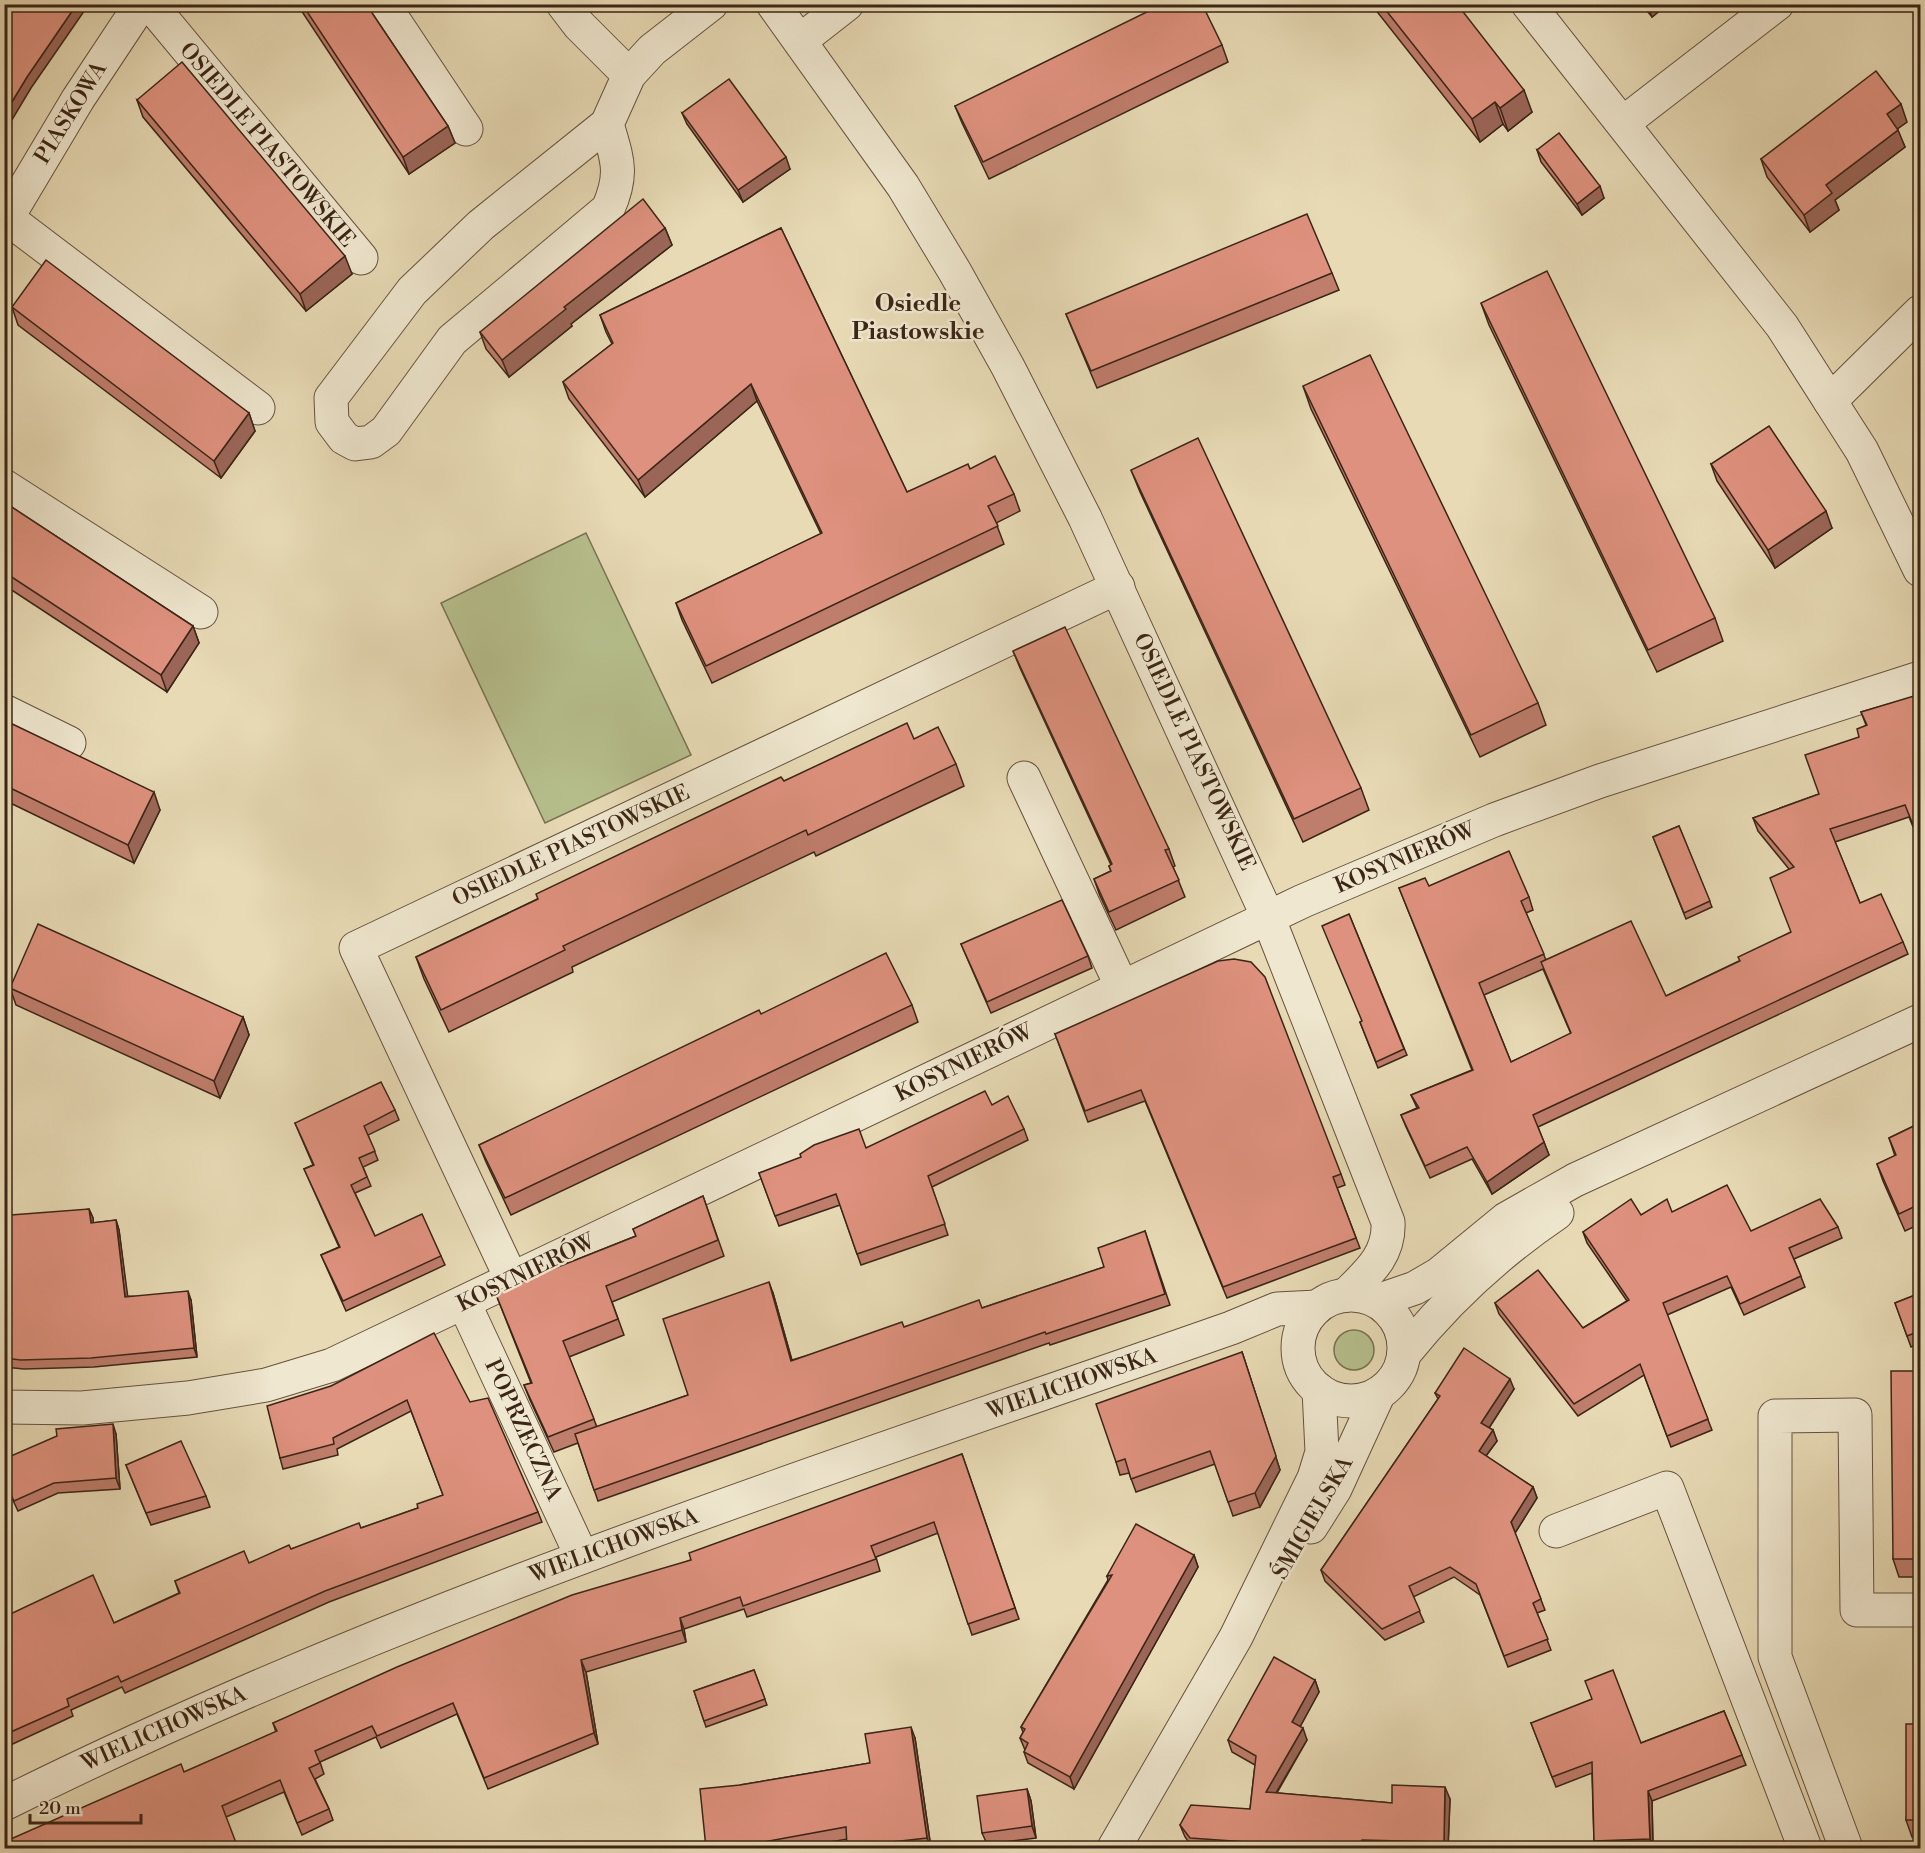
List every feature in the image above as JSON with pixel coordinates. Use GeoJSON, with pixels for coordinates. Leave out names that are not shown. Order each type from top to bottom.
{"type":"FeatureCollection","features":[{"type":"Feature","properties":{"kind":"street","name":"PIASKOWA"},"geometry":{"type":"LineString","coordinates":[[6,221],[78,99],[141,4]]}},
{"type":"Feature","properties":{"kind":"street","name":"OSIEDLE PIASTOWSKIE"},"geometry":{"type":"LineString","coordinates":[[150,4],[361,258]]}},
{"type":"Feature","properties":{"kind":"street"},"geometry":{"type":"LineString","coordinates":[[383,4],[466,129]]}},
{"type":"Feature","properties":{"kind":"street"},"geometry":{"type":"LineString","coordinates":[[563,4],[579,25],[629,75]]}},
{"type":"Feature","properties":{"kind":"street"},"geometry":{"type":"LineString","coordinates":[[607,124],[618,162],[618,187],[608,209],[452,340],[386,431],[372,442],[355,444],[344,438],[332,422],[332,398],[412,291],[481,225],[607,124],[629,75],[652,50],[711,4]]}},
{"type":"Feature","properties":{"kind":"street","name":"OSIEDLE PIASTOWSKIE"},"geometry":{"type":"LineString","coordinates":[[773,4],[801,40],[903,186],[955,272],[1008,367],[1118,587],[1268,917],[1388,1222],[1389,1236],[1377,1263],[1347,1301]]}},
{"type":"Feature","properties":{"kind":"street"},"geometry":{"type":"LineString","coordinates":[[801,40],[848,4]]}},
{"type":"Feature","properties":{"kind":"street"},"geometry":{"type":"LineString","coordinates":[[1528,4],[1782,326],[1862,451],[1920,570]]}},
{"type":"Feature","properties":{"kind":"street"},"geometry":{"type":"LineString","coordinates":[[1623,123],[1777,4]]}},
{"type":"Feature","properties":{"kind":"street"},"geometry":{"type":"LineString","coordinates":[[6,221],[258,408]]}},
{"type":"Feature","properties":{"kind":"street"},"geometry":{"type":"LineString","coordinates":[[1830,401],[1920,312]]}},
{"type":"Feature","properties":{"kind":"street"},"geometry":{"type":"LineString","coordinates":[[4,486],[201,612]]}},
{"type":"Feature","properties":{"kind":"street","name":"OSIEDLE PIASTOWSKIE"},"geometry":{"type":"LineString","coordinates":[[512,1280],[356,948],[1118,587]]}},
{"type":"Feature","properties":{"kind":"street","name":"KOSYNIERÓW"},"geometry":{"type":"LineString","coordinates":[[4,1407],[82,1408],[188,1398],[266,1385],[332,1365],[1268,917],[1526,808],[1600,781],[1920,678]]}},
{"type":"Feature","properties":{"kind":"street"},"geometry":{"type":"LineString","coordinates":[[4,711],[69,743]]}},
{"type":"Feature","properties":{"kind":"street"},"geometry":{"type":"LineString","coordinates":[[1024,778],[1122,987]]}},
{"type":"Feature","properties":{"kind":"street"},"geometry":{"type":"LineString","coordinates":[[1404,1354],[1404,1338],[1399,1323],[1347,1301],[1306,1318],[1300,1333],[1298,1349],[1301,1365],[1308,1378],[1319,1390],[1333,1398],[1349,1401],[1379,1393],[1396,1376],[1404,1354],[1436,1315],[1476,1275],[1520,1238],[1655,1146],[1920,1021]]}},
{"type":"Feature","properties":{"kind":"street","name":"WIELICHOWSKA"},"geometry":{"type":"LineString","coordinates":[[4,1804],[90,1761],[337,1653],[582,1557],[1239,1325],[1277,1309],[1347,1301],[1415,1288],[1431,1279],[1506,1220],[1575,1180],[1655,1146]]}},
{"type":"Feature","properties":{"kind":"street","name":"POPRZECZNA"},"geometry":{"type":"LineString","coordinates":[[464,1303],[582,1557]]}},
{"type":"Feature","properties":{"kind":"street"},"geometry":{"type":"LineString","coordinates":[[1239,1325],[1270,1332],[1298,1349]]}},
{"type":"Feature","properties":{"kind":"street","name":"ŚMIGIELSKA"},"geometry":{"type":"LineString","coordinates":[[1114,1848],[1236,1637],[1314,1478],[1322,1452],[1323,1424],[1319,1390]]}},
{"type":"Feature","properties":{"kind":"street","name":"ŚMIGIELSKA"},"geometry":{"type":"LineString","coordinates":[[1236,1637],[1276,1583],[1335,1489],[1379,1393]]}},
{"type":"Feature","properties":{"kind":"street"},"geometry":{"type":"LineString","coordinates":[[1846,1848],[1776,1657],[1775,1416],[1856,1415],[1857,1610],[1920,1610]]}},
{"type":"Feature","properties":{"kind":"street"},"geometry":{"type":"LineString","coordinates":[[1556,1531],[1667,1488],[1805,1848]]}},
{"type":"Feature","properties":{"kind":"green space"},"geometry":{"type":"Polygon","coordinates":[[[586,533],[691,755],[545,823],[441,603],[586,533]]]}},
{"type":"Feature","properties":{"kind":"green space"},"geometry":{"type":"Polygon","coordinates":[[[1354,1330],[1368,1336],[1374,1350],[1368,1364],[1354,1370],[1340,1364],[1334,1350],[1340,1336],[1354,1330]]]}},
{"type":"Feature","properties":{"kind":"building"},"geometry":{"type":"Polygon","coordinates":[[[4,4],[77,4],[4,115],[4,4]]]}},
{"type":"Feature","properties":{"kind":"building"},"geometry":{"type":"Polygon","coordinates":[[[302,4],[366,4],[448,126],[403,157],[302,4]]]}},
{"type":"Feature","properties":{"kind":"building"},"geometry":{"type":"Polygon","coordinates":[[[1163,4],[1202,4],[1222,45],[983,162],[955,106],[1163,4]]]}},
{"type":"Feature","properties":{"kind":"building"},"geometry":{"type":"Polygon","coordinates":[[[1381,4],[1457,4],[1524,90],[1500,108],[1495,102],[1472,119],[1381,4]]]}},
{"type":"Feature","properties":{"kind":"building"},"geometry":{"type":"Polygon","coordinates":[[[182,62],[345,256],[300,294],[137,100],[182,62]]]}},
{"type":"Feature","properties":{"kind":"building"},"geometry":{"type":"Polygon","coordinates":[[[1876,71],[1901,104],[1887,114],[1898,130],[1826,185],[1832,193],[1804,215],[1761,159],[1876,71]]]}},
{"type":"Feature","properties":{"kind":"building"},"geometry":{"type":"Polygon","coordinates":[[[729,79],[786,157],[738,190],[682,113],[729,79]]]}},
{"type":"Feature","properties":{"kind":"building"},"geometry":{"type":"Polygon","coordinates":[[[1559,133],[1600,186],[1577,204],[1537,150],[1559,133]]]}},
{"type":"Feature","properties":{"kind":"building"},"geometry":{"type":"Polygon","coordinates":[[[643,199],[665,228],[564,307],[566,309],[502,360],[480,332],[643,199]]]}},
{"type":"Feature","properties":{"kind":"building"},"geometry":{"type":"Polygon","coordinates":[[[1307,214],[1332,273],[1091,371],[1066,314],[1307,214]]]}},
{"type":"Feature","properties":{"kind":"building"},"geometry":{"type":"Polygon","coordinates":[[[781,228],[907,492],[968,464],[970,469],[995,456],[1014,494],[988,506],[998,526],[706,666],[676,603],[822,533],[751,384],[638,480],[563,382],[613,343],[600,315],[781,228]]]}},
{"type":"Feature","properties":{"kind":"building"},"geometry":{"type":"Polygon","coordinates":[[[46,260],[249,413],[214,461],[12,307],[46,260]]]}},
{"type":"Feature","properties":{"kind":"building"},"geometry":{"type":"Polygon","coordinates":[[[1547,271],[1715,618],[1648,650],[1481,303],[1547,271]]]}},
{"type":"Feature","properties":{"kind":"building"},"geometry":{"type":"Polygon","coordinates":[[[1370,355],[1538,703],[1471,735],[1303,386],[1370,355]]]}},
{"type":"Feature","properties":{"kind":"building"},"geometry":{"type":"Polygon","coordinates":[[[1769,426],[1826,511],[1768,550],[1711,464],[1769,426]]]}},
{"type":"Feature","properties":{"kind":"building"},"geometry":{"type":"Polygon","coordinates":[[[1198,438],[1361,788],[1294,819],[1131,470],[1198,438]]]}},
{"type":"Feature","properties":{"kind":"building"},"geometry":{"type":"Polygon","coordinates":[[[4,502],[193,626],[161,675],[4,572],[4,502]]]}},
{"type":"Feature","properties":{"kind":"building"},"geometry":{"type":"Polygon","coordinates":[[[1065,627],[1169,849],[1165,850],[1179,880],[1109,912],[1094,879],[1111,871],[1109,866],[1112,864],[1013,651],[1065,627]]]}},
{"type":"Feature","properties":{"kind":"building"},"geometry":{"type":"Polygon","coordinates":[[[1920,695],[1920,842],[1905,805],[1830,829],[1860,903],[1881,894],[1903,942],[1533,1115],[1544,1142],[1487,1182],[1467,1147],[1425,1166],[1401,1115],[1419,1108],[1411,1095],[1473,1070],[1399,888],[1425,878],[1429,886],[1509,851],[1529,897],[1521,901],[1544,954],[1479,983],[1511,1062],[1571,1033],[1541,962],[1631,921],[1666,996],[1740,961],[1738,957],[1791,932],[1770,878],[1794,867],[1753,818],[1819,794],[1805,755],[1859,737],[1857,729],[1867,725],[1861,712],[1920,695]]]}},
{"type":"Feature","properties":{"kind":"building"},"geometry":{"type":"Polygon","coordinates":[[[4,720],[154,792],[128,845],[4,785],[4,720]]]}},
{"type":"Feature","properties":{"kind":"building"},"geometry":{"type":"Polygon","coordinates":[[[907,723],[914,739],[938,727],[956,764],[808,835],[806,830],[563,946],[565,950],[441,1010],[416,957],[538,899],[536,894],[781,777],[784,781],[907,723]]]}},
{"type":"Feature","properties":{"kind":"building"},"geometry":{"type":"Polygon","coordinates":[[[1679,826],[1710,901],[1684,913],[1653,837],[1679,826]]]}},
{"type":"Feature","properties":{"kind":"building"},"geometry":{"type":"Polygon","coordinates":[[[1062,900],[1088,956],[987,1002],[961,944],[1062,900]]]}},
{"type":"Feature","properties":{"kind":"building"},"geometry":{"type":"Polygon","coordinates":[[[1349,914],[1404,1049],[1376,1062],[1360,1022],[1362,1021],[1322,926],[1349,914]]]}},
{"type":"Feature","properties":{"kind":"building"},"geometry":{"type":"Polygon","coordinates":[[[38,924],[243,1017],[214,1081],[10,988],[38,924]]]}},
{"type":"Feature","properties":{"kind":"building"},"geometry":{"type":"Polygon","coordinates":[[[886,953],[912,1005],[505,1198],[479,1145],[759,1010],[761,1014],[886,953]]]}},
{"type":"Feature","properties":{"kind":"building"},"geometry":{"type":"Polygon","coordinates":[[[1234,959],[1251,962],[1265,977],[1341,1174],[1333,1177],[1356,1238],[1223,1287],[1141,1090],[1085,1111],[1055,1034],[1218,961],[1234,959]]]}},
{"type":"Feature","properties":{"kind":"building"},"geometry":{"type":"Polygon","coordinates":[[[381,1082],[395,1110],[364,1126],[375,1151],[359,1158],[367,1177],[351,1185],[375,1236],[422,1214],[441,1256],[343,1301],[321,1255],[340,1247],[304,1169],[314,1165],[295,1123],[381,1082]]]}},
{"type":"Feature","properties":{"kind":"building"},"geometry":{"type":"Polygon","coordinates":[[[985,1091],[992,1105],[1008,1096],[1024,1129],[928,1176],[945,1224],[857,1254],[836,1194],[775,1216],[759,1173],[801,1157],[800,1154],[814,1145],[859,1129],[866,1148],[985,1091]]]}},
{"type":"Feature","properties":{"kind":"building"},"geometry":{"type":"Polygon","coordinates":[[[1920,1123],[1920,1204],[1899,1214],[1877,1164],[1896,1155],[1889,1138],[1920,1123]]]}},
{"type":"Feature","properties":{"kind":"building"},"geometry":{"type":"Polygon","coordinates":[[[1727,1185],[1751,1231],[1820,1199],[1838,1227],[1789,1248],[1801,1276],[1740,1304],[1727,1276],[1663,1303],[1708,1419],[1667,1436],[1640,1364],[1574,1404],[1495,1303],[1538,1270],[1583,1328],[1629,1300],[1583,1232],[1631,1199],[1641,1215],[1667,1199],[1672,1212],[1727,1185]]]}},
{"type":"Feature","properties":{"kind":"building"},"geometry":{"type":"Polygon","coordinates":[[[703,1196],[718,1240],[606,1286],[618,1319],[563,1341],[594,1419],[548,1437],[524,1385],[532,1383],[495,1292],[636,1236],[633,1229],[703,1196]]]}},
{"type":"Feature","properties":{"kind":"building"},"geometry":{"type":"Polygon","coordinates":[[[89,1209],[91,1223],[116,1220],[125,1297],[188,1291],[194,1348],[91,1358],[21,1360],[4,1358],[4,1225],[11,1225],[11,1215],[89,1209]]]}},
{"type":"Feature","properties":{"kind":"building"},"geometry":{"type":"Polygon","coordinates":[[[1145,1231],[1165,1294],[1046,1334],[1045,1332],[594,1490],[575,1434],[688,1395],[663,1319],[769,1282],[791,1361],[902,1322],[904,1327],[979,1300],[982,1308],[1104,1267],[1098,1248],[1145,1231]]]}},
{"type":"Feature","properties":{"kind":"building"},"geometry":{"type":"Polygon","coordinates":[[[1920,1293],[1920,1331],[1907,1336],[1895,1303],[1920,1293]]]}},
{"type":"Feature","properties":{"kind":"building"},"geometry":{"type":"Polygon","coordinates":[[[434,1333],[470,1402],[488,1398],[538,1512],[325,1591],[121,1682],[118,1676],[67,1699],[69,1706],[4,1735],[4,1617],[93,1575],[114,1623],[180,1593],[175,1581],[244,1551],[249,1563],[289,1545],[291,1549],[359,1523],[361,1528],[418,1508],[417,1504],[443,1495],[407,1400],[333,1438],[334,1444],[280,1458],[267,1406],[331,1386],[434,1333]]]}},
{"type":"Feature","properties":{"kind":"building"},"geometry":{"type":"Polygon","coordinates":[[[1464,1348],[1510,1379],[1481,1423],[1493,1430],[1479,1451],[1533,1487],[1511,1522],[1541,1599],[1533,1603],[1548,1639],[1504,1656],[1476,1584],[1450,1567],[1409,1586],[1420,1611],[1382,1629],[1321,1570],[1440,1396],[1435,1393],[1464,1348]]]}},
{"type":"Feature","properties":{"kind":"building"},"geometry":{"type":"Polygon","coordinates":[[[1242,1352],[1276,1456],[1255,1493],[1228,1502],[1210,1451],[1131,1479],[1125,1459],[1116,1462],[1096,1404],[1242,1352]]]}},
{"type":"Feature","properties":{"kind":"building"},"geometry":{"type":"Polygon","coordinates":[[[1891,1371],[1920,1371],[1920,1559],[1893,1559],[1891,1371]]]}},
{"type":"Feature","properties":{"kind":"building"},"geometry":{"type":"Polygon","coordinates":[[[113,1424],[116,1478],[54,1483],[14,1501],[4,1480],[4,1459],[57,1436],[56,1429],[113,1424]]]}},
{"type":"Feature","properties":{"kind":"building"},"geometry":{"type":"Polygon","coordinates":[[[181,1441],[206,1496],[146,1513],[126,1465],[181,1441]]]}},
{"type":"Feature","properties":{"kind":"building"},"geometry":{"type":"Polygon","coordinates":[[[962,1454],[1015,1608],[968,1624],[934,1522],[871,1546],[876,1559],[743,1606],[740,1597],[680,1618],[682,1630],[581,1660],[594,1733],[484,1778],[453,1703],[377,1736],[372,1726],[315,1751],[320,1763],[309,1768],[329,1809],[297,1823],[280,1780],[222,1806],[238,1848],[4,1848],[4,1842],[181,1764],[184,1772],[277,1731],[273,1723],[397,1667],[572,1595],[691,1560],[689,1553],[962,1454]]]}},
{"type":"Feature","properties":{"kind":"building"},"geometry":{"type":"Polygon","coordinates":[[[1136,1524],[1194,1555],[1070,1777],[1024,1752],[1028,1743],[1020,1738],[1025,1729],[1021,1727],[1112,1575],[1107,1576],[1136,1524]]]}},
{"type":"Feature","properties":{"kind":"building"},"geometry":{"type":"Polygon","coordinates":[[[1274,1657],[1315,1680],[1292,1722],[1303,1728],[1266,1792],[1392,1803],[1392,1785],[1445,1787],[1444,1842],[1362,1840],[1355,1848],[1332,1848],[1190,1838],[1180,1825],[1191,1805],[1250,1809],[1256,1756],[1228,1740],[1274,1657]]]}},
{"type":"Feature","properties":{"kind":"building"},"geometry":{"type":"Polygon","coordinates":[[[754,1670],[765,1699],[704,1721],[694,1691],[754,1670]]]}},
{"type":"Feature","properties":{"kind":"building"},"geometry":{"type":"Polygon","coordinates":[[[1613,1670],[1641,1743],[1724,1711],[1742,1755],[1648,1791],[1650,1839],[1594,1841],[1592,1762],[1552,1777],[1531,1723],[1592,1699],[1585,1681],[1613,1670]]]}},
{"type":"Feature","properties":{"kind":"building"},"geometry":{"type":"Polygon","coordinates":[[[1906,1724],[1920,1724],[1920,1820],[1906,1820],[1906,1724]]]}},
{"type":"Feature","properties":{"kind":"building"},"geometry":{"type":"Polygon","coordinates":[[[911,1727],[927,1838],[847,1847],[846,1827],[741,1846],[741,1848],[706,1848],[700,1789],[740,1785],[870,1763],[865,1734],[911,1727]]]}},
{"type":"Feature","properties":{"kind":"building"},"geometry":{"type":"Polygon","coordinates":[[[1027,1789],[1032,1826],[982,1833],[977,1796],[1027,1789]]]}},
{"type":"Feature","properties":{"kind":"district","name":"Osiedle Piastowskie"},"geometry":{"type":"Point","coordinates":[918,318]}}]}
